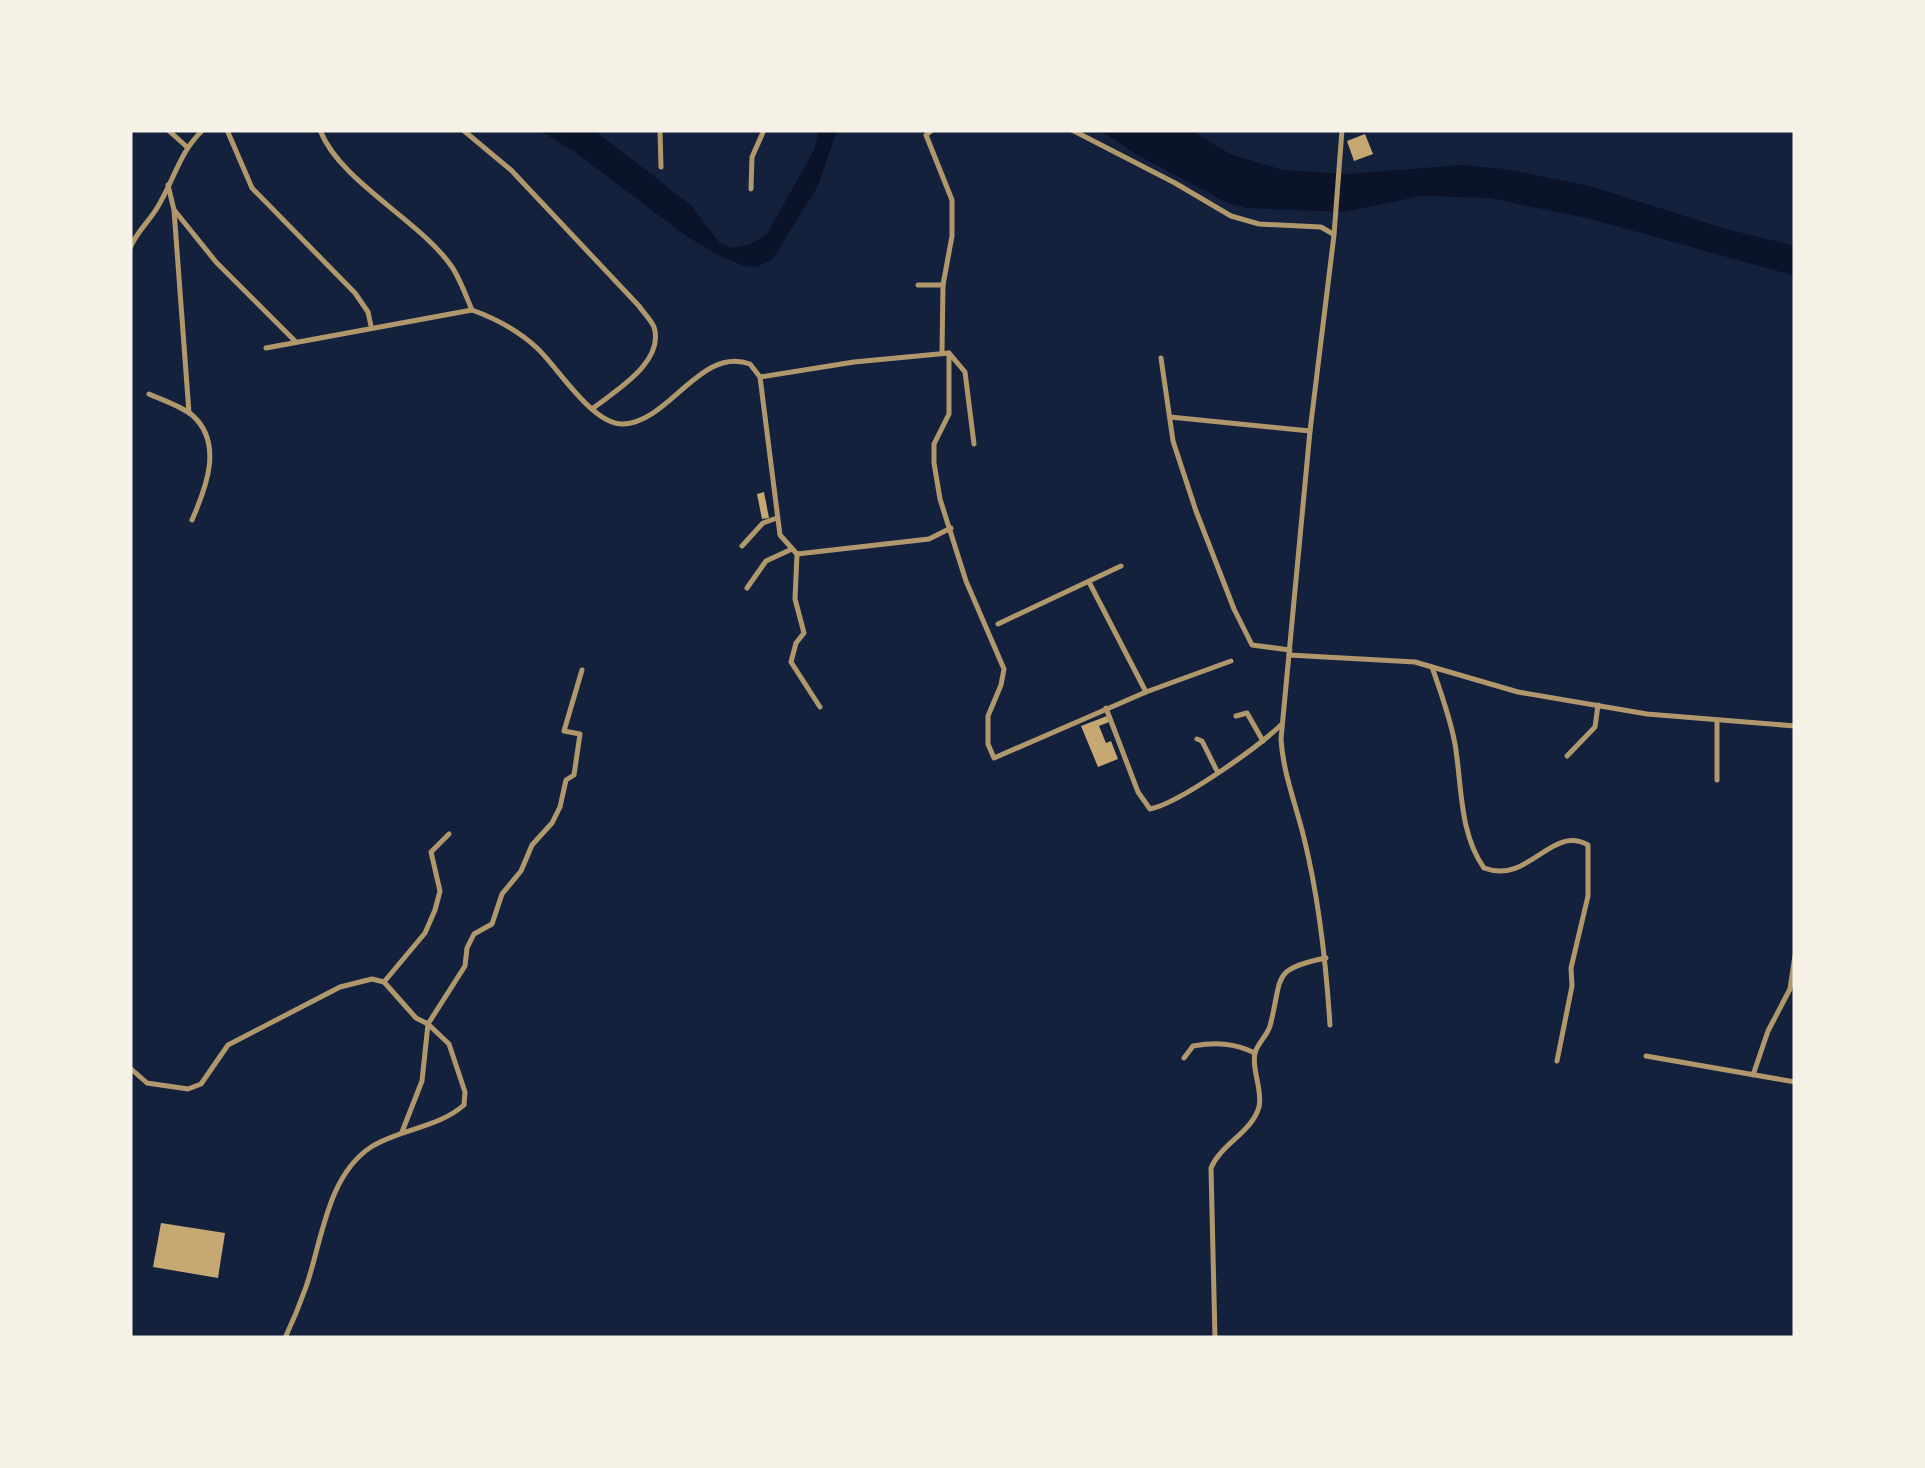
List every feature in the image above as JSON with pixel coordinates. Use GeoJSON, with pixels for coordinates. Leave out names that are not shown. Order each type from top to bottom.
{"type":"FeatureCollection","features":[{"type":"Feature","properties":{"kind":"street"},"geometry":{"type":"LineString","coordinates":[[168,130],[187,147]]}},
{"type":"Feature","properties":{"kind":"street"},"geometry":{"type":"LineString","coordinates":[[130,248],[143,222],[158,207],[187,147],[203,130]]}},
{"type":"Feature","properties":{"kind":"street"},"geometry":{"type":"LineString","coordinates":[[227,130],[252,188],[355,293],[368,312],[371,326]]}},
{"type":"Feature","properties":{"kind":"street"},"geometry":{"type":"LineString","coordinates":[[320,130],[342,162],[453,268],[472,310]]}},
{"type":"Feature","properties":{"kind":"street"},"geometry":{"type":"LineString","coordinates":[[463,130],[511,170],[625,288],[654,326],[652,350],[640,370],[592,409]]}},
{"type":"Feature","properties":{"kind":"street"},"geometry":{"type":"LineString","coordinates":[[660,130],[661,166]]}},
{"type":"Feature","properties":{"kind":"street"},"geometry":{"type":"LineString","coordinates":[[752,189],[752,157],[764,130]]}},
{"type":"Feature","properties":{"kind":"street"},"geometry":{"type":"LineString","coordinates":[[932,130],[926,135],[952,200],[952,236],[943,285],[949,414],[934,444],[934,463],[940,499],[966,581],[1004,669],[988,716],[988,744],[994,758],[1106,708],[1231,661]]}},
{"type":"Feature","properties":{"kind":"street"},"geometry":{"type":"LineString","coordinates":[[1072,130],[1230,216],[1258,224],[1321,227],[1334,235]]}},
{"type":"Feature","properties":{"kind":"street"},"geometry":{"type":"LineString","coordinates":[[1330,1025],[1326,958],[1305,841],[1284,762],[1283,723],[1342,130]]}},
{"type":"Feature","properties":{"kind":"street"},"geometry":{"type":"LineString","coordinates":[[168,186],[174,210],[182,350],[190,413]]}},
{"type":"Feature","properties":{"kind":"street"},"geometry":{"type":"LineString","coordinates":[[174,210],[216,262],[295,342]]}},
{"type":"Feature","properties":{"kind":"street"},"geometry":{"type":"LineString","coordinates":[[918,285],[943,285]]}},
{"type":"Feature","properties":{"kind":"street"},"geometry":{"type":"LineString","coordinates":[[266,348],[472,310],[499,320],[528,340],[592,409],[607,420],[624,424],[651,414],[704,372],[719,365],[742,361],[750,364],[760,376],[780,535],[794,551],[795,599],[804,633],[796,643],[791,662],[820,706]]}},
{"type":"Feature","properties":{"kind":"street"},"geometry":{"type":"LineString","coordinates":[[760,376],[945,352]]}},
{"type":"Feature","properties":{"kind":"street"},"geometry":{"type":"LineString","coordinates":[[945,352],[965,372],[974,444]]}},
{"type":"Feature","properties":{"kind":"street"},"geometry":{"type":"LineString","coordinates":[[1161,358],[1173,441],[1248,642],[1290,653],[1416,662],[1518,692],[1598,705],[1717,722],[1795,726]]}},
{"type":"Feature","properties":{"kind":"street"},"geometry":{"type":"LineString","coordinates":[[149,394],[190,413],[212,456],[192,520]]}},
{"type":"Feature","properties":{"kind":"street"},"geometry":{"type":"LineString","coordinates":[[1170,417],[1310,431]]}},
{"type":"Feature","properties":{"kind":"street"},"geometry":{"type":"LineString","coordinates":[[742,546],[763,523],[777,518]]}},
{"type":"Feature","properties":{"kind":"street"},"geometry":{"type":"LineString","coordinates":[[746,588],[766,561],[794,551],[929,539],[951,528]]}},
{"type":"Feature","properties":{"kind":"street"},"geometry":{"type":"LineString","coordinates":[[998,624],[1121,566]]}},
{"type":"Feature","properties":{"kind":"street"},"geometry":{"type":"LineString","coordinates":[[1090,582],[1146,692]]}},
{"type":"Feature","properties":{"kind":"street"},"geometry":{"type":"LineString","coordinates":[[1432,667],[1450,717],[1466,822],[1484,868],[1500,872],[1530,864],[1556,843],[1576,841],[1588,845],[1588,896],[1571,968],[1572,986],[1557,1061]]}},
{"type":"Feature","properties":{"kind":"street"},"geometry":{"type":"LineString","coordinates":[[402,1134],[422,1081],[428,1024],[465,966],[474,934],[492,924],[502,894],[521,871],[532,846],[552,824],[566,780],[574,776],[580,734],[564,731],[582,670]]}},
{"type":"Feature","properties":{"kind":"street"},"geometry":{"type":"LineString","coordinates":[[1567,756],[1590,734],[1598,705]]}},
{"type":"Feature","properties":{"kind":"street"},"geometry":{"type":"LineString","coordinates":[[1106,708],[1143,802],[1150,810],[1263,741],[1283,723]]}},
{"type":"Feature","properties":{"kind":"street"},"geometry":{"type":"LineString","coordinates":[[1236,716],[1247,713],[1263,741]]}},
{"type":"Feature","properties":{"kind":"street"},"geometry":{"type":"LineString","coordinates":[[1717,722],[1717,780]]}},
{"type":"Feature","properties":{"kind":"street"},"geometry":{"type":"LineString","coordinates":[[1198,739],[1216,771]]}},
{"type":"Feature","properties":{"kind":"street"},"geometry":{"type":"LineString","coordinates":[[384,982],[425,933],[440,891],[431,852],[449,834]]}},
{"type":"Feature","properties":{"kind":"street"},"geometry":{"type":"LineString","coordinates":[[1753,1075],[1768,1031],[1790,989],[1795,955]]}},
{"type":"Feature","properties":{"kind":"street"},"geometry":{"type":"LineString","coordinates":[[1215,1338],[1210,1175],[1214,1161],[1255,1116],[1259,1106],[1255,1053],[1269,1031],[1285,970],[1326,958]]}},
{"type":"Feature","properties":{"kind":"street"},"geometry":{"type":"LineString","coordinates":[[130,1068],[146,1084],[188,1089],[201,1084],[218,1056],[242,1036],[275,1023],[340,987],[372,979],[384,982],[454,1054],[466,1099],[458,1110],[366,1150],[349,1167],[335,1196],[286,1338]]}},
{"type":"Feature","properties":{"kind":"street"},"geometry":{"type":"LineString","coordinates":[[1184,1058],[1193,1046],[1217,1043],[1234,1044],[1255,1053]]}},
{"type":"Feature","properties":{"kind":"street"},"geometry":{"type":"LineString","coordinates":[[1646,1056],[1795,1082]]}},
{"type":"Feature","properties":{"kind":"water"},"geometry":{"type":"Polygon","coordinates":[[[539,130],[594,130],[691,205],[719,242],[732,248],[751,244],[767,234],[814,150],[819,130],[837,130],[818,186],[772,260],[756,267],[716,254],[683,234],[576,153],[539,130]]]}},
{"type":"Feature","properties":{"kind":"water"},"geometry":{"type":"Polygon","coordinates":[[[1099,130],[1191,130],[1230,154],[1283,170],[1347,174],[1461,165],[1505,169],[1590,186],[1726,229],[1795,246],[1795,276],[1587,218],[1489,198],[1421,196],[1344,212],[1246,208],[1228,203],[1139,156],[1099,130]]]}},
{"type":"Feature","properties":{"kind":"building"},"geometry":{"type":"Polygon","coordinates":[[[1365,134],[1373,154],[1354,161],[1347,141],[1365,134]]]}},
{"type":"Feature","properties":{"kind":"building"},"geometry":{"type":"Polygon","coordinates":[[[764,492],[769,518],[762,519],[757,494],[764,492]]]}},
{"type":"Feature","properties":{"kind":"building"},"geometry":{"type":"Polygon","coordinates":[[[1107,716],[1109,722],[1099,726],[1118,759],[1098,767],[1081,726],[1107,716]]]}},
{"type":"Feature","properties":{"kind":"building"},"geometry":{"type":"Polygon","coordinates":[[[161,1223],[225,1233],[218,1278],[153,1267],[161,1223]]]}}]}
